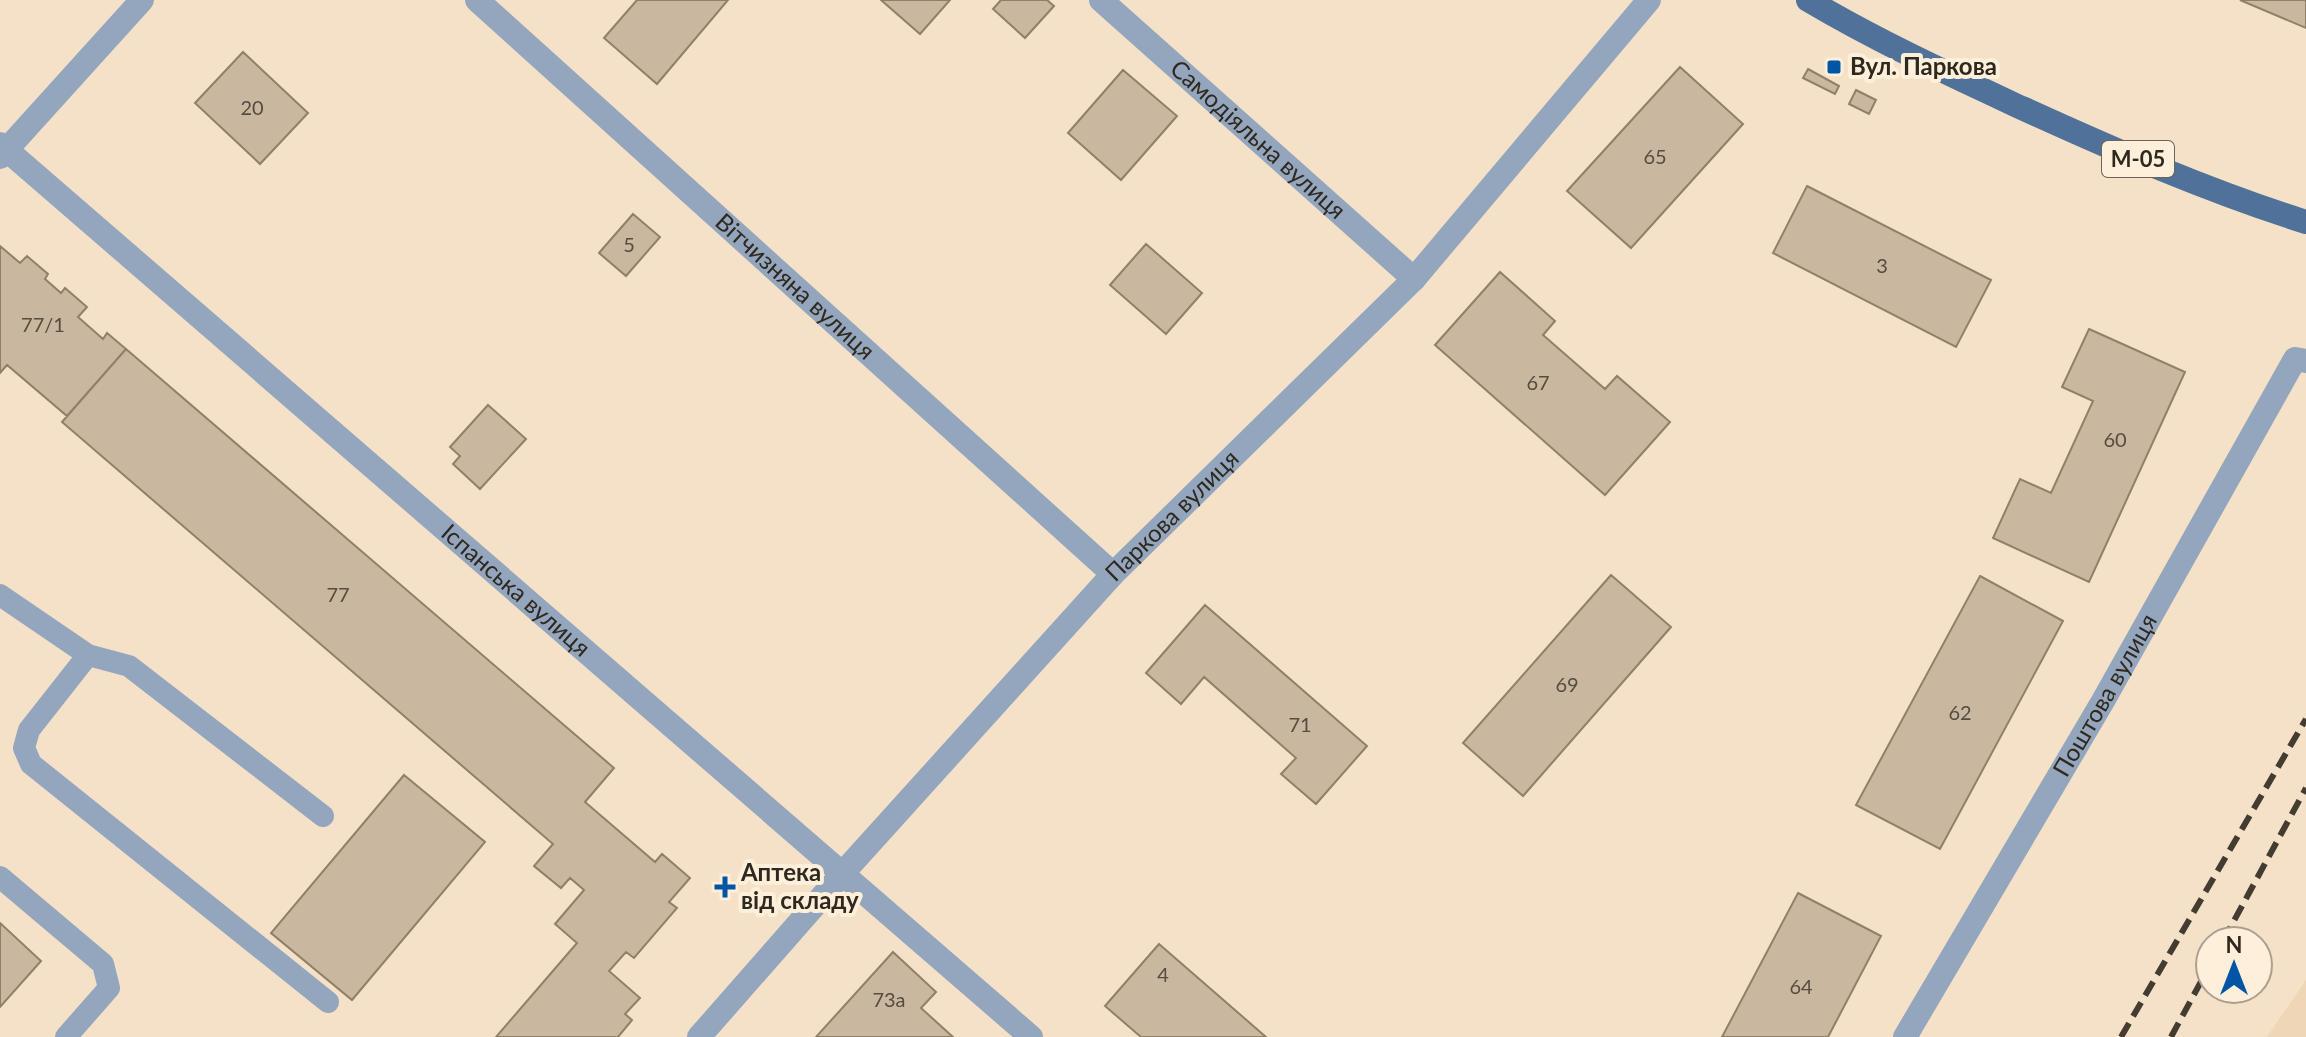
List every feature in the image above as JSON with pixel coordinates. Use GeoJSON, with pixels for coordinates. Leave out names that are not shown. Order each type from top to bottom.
{"type":"FeatureCollection","features":[{"type":"Feature","properties":{"kind":"main road","name":"М-05"},"geometry":{"type":"LineString","coordinates":[[1808,0],[1898,50],[2068,129],[2164,170],[2306,222]]}},
{"type":"Feature","properties":{"kind":"street"},"geometry":{"type":"LineString","coordinates":[[2,151],[142,0]]}},
{"type":"Feature","properties":{"kind":"street","name":"Вітчизняна вулиця"},"geometry":{"type":"LineString","coordinates":[[477,0],[1113,574]]}},
{"type":"Feature","properties":{"kind":"street","name":"Самодіяльна вулиця"},"geometry":{"type":"LineString","coordinates":[[1101,0],[1414,279]]}},
{"type":"Feature","properties":{"kind":"street","name":"Паркова вулиця"},"geometry":{"type":"LineString","coordinates":[[699,1037],[1113,574],[1414,279],[1649,0]]}},
{"type":"Feature","properties":{"kind":"street","name":"Іспанська вулиця"},"geometry":{"type":"LineString","coordinates":[[2,151],[1031,1037]]}},
{"type":"Feature","properties":{"kind":"street","name":"Поштова вулиця"},"geometry":{"type":"LineString","coordinates":[[1905,1037],[2103,701],[2295,359],[2306,361]]}},
{"type":"Feature","properties":{"kind":"lane"},"geometry":{"type":"LineString","coordinates":[[0,595],[88,655],[129,666],[323,816]]}},
{"type":"Feature","properties":{"kind":"lane"},"geometry":{"type":"LineString","coordinates":[[88,655],[29,730],[24,748],[31,764],[328,1002]]}},
{"type":"Feature","properties":{"kind":"lane"},"geometry":{"type":"LineString","coordinates":[[0,877],[103,964],[109,988],[66,1037]]}},
{"type":"Feature","properties":{"kind":"shaded area"},"geometry":{"type":"Polygon","coordinates":[[[2306,980],[2306,1037],[2267,1037],[2306,980]]]}},
{"type":"Feature","properties":{"kind":"building"},"geometry":{"type":"Polygon","coordinates":[[[637,0],[728,0],[657,84],[604,38],[637,0]]]}},
{"type":"Feature","properties":{"kind":"building"},"geometry":{"type":"Polygon","coordinates":[[[881,0],[950,0],[920,34],[881,0]]]}},
{"type":"Feature","properties":{"kind":"building"},"geometry":{"type":"Polygon","coordinates":[[[1001,0],[1047,0],[1054,6],[1025,38],[993,9],[1001,0]]]}},
{"type":"Feature","properties":{"kind":"building"},"geometry":{"type":"Polygon","coordinates":[[[2240,0],[2306,0],[2306,28],[2240,0]]]}},
{"type":"Feature","properties":{"kind":"building"},"geometry":{"type":"Polygon","coordinates":[[[243,52],[308,113],[260,164],[195,103],[243,52]]]}},
{"type":"Feature","properties":{"kind":"building"},"geometry":{"type":"Polygon","coordinates":[[[1680,67],[1743,124],[1631,248],[1567,191],[1680,67]]]}},
{"type":"Feature","properties":{"kind":"building"},"geometry":{"type":"Polygon","coordinates":[[[1808,69],[1839,86],[1835,94],[1803,78],[1808,69]]]}},
{"type":"Feature","properties":{"kind":"building"},"geometry":{"type":"Polygon","coordinates":[[[1123,70],[1177,116],[1121,180],[1068,133],[1123,70]]]}},
{"type":"Feature","properties":{"kind":"building"},"geometry":{"type":"Polygon","coordinates":[[[1856,90],[1876,100],[1869,114],[1849,104],[1856,90]]]}},
{"type":"Feature","properties":{"kind":"building"},"geometry":{"type":"Polygon","coordinates":[[[1807,186],[1991,280],[1956,347],[1773,253],[1807,186]]]}},
{"type":"Feature","properties":{"kind":"building"},"geometry":{"type":"Polygon","coordinates":[[[633,214],[660,237],[626,276],[599,253],[633,214]]]}},
{"type":"Feature","properties":{"kind":"building"},"geometry":{"type":"Polygon","coordinates":[[[1146,244],[1202,293],[1166,334],[1110,285],[1146,244]]]}},
{"type":"Feature","properties":{"kind":"building"},"geometry":{"type":"Polygon","coordinates":[[[0,246],[20,263],[27,256],[48,274],[45,279],[61,293],[65,288],[87,307],[78,317],[103,339],[107,333],[126,349],[67,416],[7,365],[0,373],[0,246]]]}},
{"type":"Feature","properties":{"kind":"building"},"geometry":{"type":"Polygon","coordinates":[[[1500,272],[1555,321],[1543,335],[1605,389],[1617,376],[1670,422],[1605,495],[1435,345],[1500,272]]]}},
{"type":"Feature","properties":{"kind":"building"},"geometry":{"type":"Polygon","coordinates":[[[2089,329],[2185,372],[2089,582],[1993,538],[2020,479],[2051,493],[2093,401],[2062,387],[2089,329]]]}},
{"type":"Feature","properties":{"kind":"building"},"geometry":{"type":"Polygon","coordinates":[[[126,349],[614,768],[585,802],[655,862],[662,854],[690,878],[669,902],[677,908],[634,958],[626,952],[609,971],[640,998],[625,1014],[632,1020],[618,1037],[496,1037],[577,943],[555,924],[584,890],[570,878],[561,888],[534,866],[553,844],[62,422],[126,349]]]}},
{"type":"Feature","properties":{"kind":"building"},"geometry":{"type":"Polygon","coordinates":[[[488,405],[526,439],[480,489],[453,464],[460,456],[450,447],[488,405]]]}},
{"type":"Feature","properties":{"kind":"building"},"geometry":{"type":"Polygon","coordinates":[[[1611,575],[1671,627],[1523,796],[1463,743],[1611,575]]]}},
{"type":"Feature","properties":{"kind":"building"},"geometry":{"type":"Polygon","coordinates":[[[1980,576],[2063,621],[1940,849],[1856,805],[1980,576]]]}},
{"type":"Feature","properties":{"kind":"building"},"geometry":{"type":"Polygon","coordinates":[[[1205,605],[1367,746],[1316,804],[1281,774],[1296,758],[1204,677],[1181,704],[1146,673],[1205,605]]]}},
{"type":"Feature","properties":{"kind":"building"},"geometry":{"type":"Polygon","coordinates":[[[404,775],[485,842],[352,1000],[271,933],[404,775]]]}},
{"type":"Feature","properties":{"kind":"building"},"geometry":{"type":"Polygon","coordinates":[[[1798,893],[1881,936],[1828,1037],[1722,1037],[1798,893]]]}},
{"type":"Feature","properties":{"kind":"building"},"geometry":{"type":"Polygon","coordinates":[[[0,923],[41,961],[0,1007],[0,923]]]}},
{"type":"Feature","properties":{"kind":"building"},"geometry":{"type":"Polygon","coordinates":[[[1159,944],[1266,1037],[1141,1037],[1105,1006],[1159,944]]]}},
{"type":"Feature","properties":{"kind":"building"},"geometry":{"type":"Polygon","coordinates":[[[893,952],[936,992],[921,1008],[953,1037],[816,1037],[893,952]]]}},
{"type":"Feature","properties":{"kind":"railway"},"geometry":{"type":"LineString","coordinates":[[2121,1037],[2306,719]]}},
{"type":"Feature","properties":{"kind":"railway"},"geometry":{"type":"LineString","coordinates":[[2232,925],[2306,788]]}},
{"type":"Feature","properties":{"kind":"railway"},"geometry":{"type":"LineString","coordinates":[[2171,1037],[2194,995]]}},
{"type":"Feature","properties":{"kind":"place","name":"Вул. Паркова"},"geometry":{"type":"Point","coordinates":[1834,67]}},
{"type":"Feature","properties":{"kind":"place","name":"Аптека від складу"},"geometry":{"type":"Point","coordinates":[725,887]}}]}
